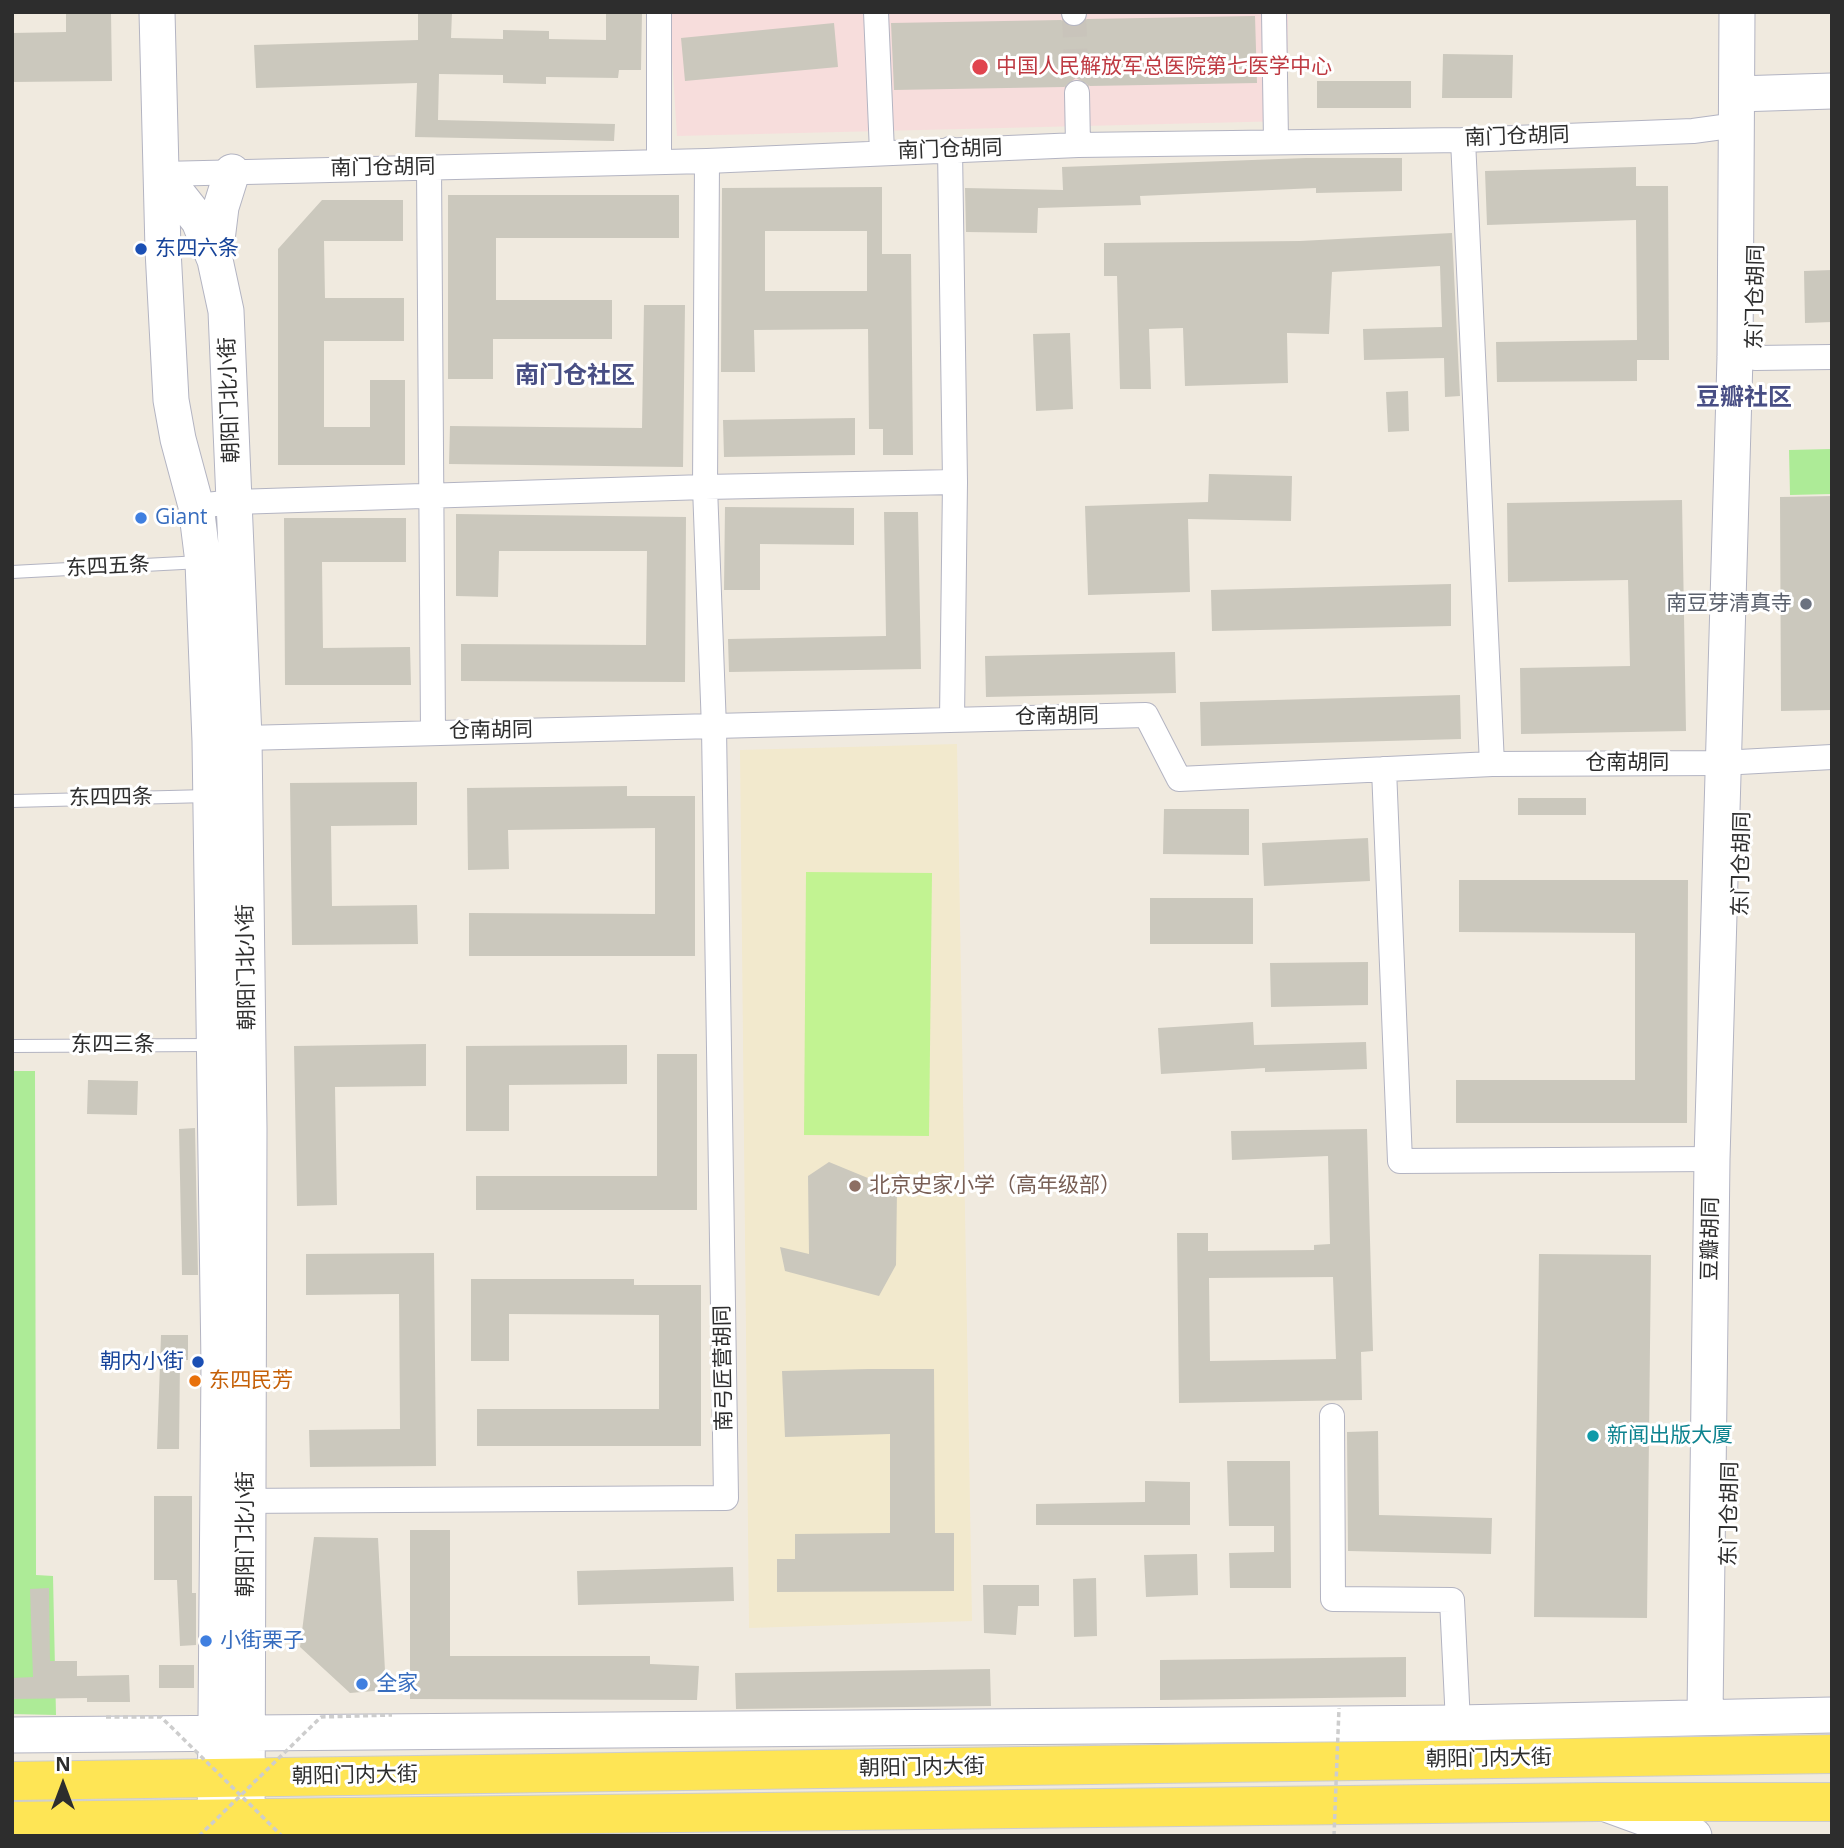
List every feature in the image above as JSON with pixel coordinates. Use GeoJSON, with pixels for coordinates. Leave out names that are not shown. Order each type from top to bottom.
{"type":"FeatureCollection","features":[{"type":"Feature","properties":{"kind":"main road","name":"朝阳门内大街"},"geometry":{"type":"LineString","coordinates":[[12,1821],[1832,1754]]}},
{"type":"Feature","properties":{"kind":"main road","name":"朝阳门内大街"},"geometry":{"type":"LineString","coordinates":[[12,1780],[228,1812],[1599,1801],[1832,1802]]}},
{"type":"Feature","properties":{"kind":"street","name":"朝阳门北小街"},"geometry":{"type":"LineString","coordinates":[[157,12],[163,250],[172,400],[178,439],[197,506],[203,562],[215,1045],[219,1365],[231,1501]]}},
{"type":"Feature","properties":{"kind":"street"},"geometry":{"type":"LineString","coordinates":[[659,12],[659,162]]}},
{"type":"Feature","properties":{"kind":"street"},"geometry":{"type":"LineString","coordinates":[[876,12],[882,152]]}},
{"type":"Feature","properties":{"kind":"street"},"geometry":{"type":"LineString","coordinates":[[1274,12],[1276,141]]}},
{"type":"Feature","properties":{"kind":"street","name":"东门仓胡同"},"geometry":{"type":"LineString","coordinates":[[1732,762],[1755,358],[1745,104],[1737,12]]}},
{"type":"Feature","properties":{"kind":"street","name":"东门仓胡同"},"geometry":{"type":"LineString","coordinates":[[1715,1715],[1732,762],[1735,357],[1745,104],[1759,12]]}},
{"type":"Feature","properties":{"kind":"street"},"geometry":{"type":"LineString","coordinates":[[1745,104],[1832,91]]}},
{"type":"Feature","properties":{"kind":"street"},"geometry":{"type":"LineString","coordinates":[[1077,93],[1078,145]]}},
{"type":"Feature","properties":{"kind":"street","name":"南门仓胡同"},"geometry":{"type":"LineString","coordinates":[[162,174],[707,161],[1078,145],[1463,139],[1693,131],[1745,104]]}},
{"type":"Feature","properties":{"kind":"street"},"geometry":{"type":"LineString","coordinates":[[1463,139],[1492,764]]}},
{"type":"Feature","properties":{"kind":"street"},"geometry":{"type":"LineString","coordinates":[[950,149],[955,482],[952,719]]}},
{"type":"Feature","properties":{"kind":"street"},"geometry":{"type":"LineString","coordinates":[[707,161],[705,486],[713,728]]}},
{"type":"Feature","properties":{"kind":"street"},"geometry":{"type":"LineString","coordinates":[[429,167],[433,732]]}},
{"type":"Feature","properties":{"kind":"street"},"geometry":{"type":"LineString","coordinates":[[215,260],[221,207],[232,172]]}},
{"type":"Feature","properties":{"kind":"street","name":"朝阳门北小街"},"geometry":{"type":"LineString","coordinates":[[162,174],[198,221],[215,260],[226,311],[235,502],[244,738],[249,1129],[231,1501],[231,1732],[228,1812]]}},
{"type":"Feature","properties":{"kind":"street"},"geometry":{"type":"LineString","coordinates":[[1755,358],[1832,357]]}},
{"type":"Feature","properties":{"kind":"street"},"geometry":{"type":"LineString","coordinates":[[197,506],[235,502],[705,486],[955,482]]}},
{"type":"Feature","properties":{"kind":"street","name":"仓南胡同"},"geometry":{"type":"LineString","coordinates":[[244,738],[1146,715],[1180,779],[1492,764],[1732,762],[1832,757]]}},
{"type":"Feature","properties":{"kind":"street","name":"南弓匠营胡同"},"geometry":{"type":"LineString","coordinates":[[231,1501],[726,1498],[713,728]]}},
{"type":"Feature","properties":{"kind":"street","name":"豆瓣胡同"},"geometry":{"type":"LineString","coordinates":[[1715,1715],[1712,1159],[1732,762]]}},
{"type":"Feature","properties":{"kind":"street"},"geometry":{"type":"LineString","coordinates":[[1384,769],[1400,1161],[1712,1159]]}},
{"type":"Feature","properties":{"kind":"street"},"geometry":{"type":"LineString","coordinates":[[1332,1416],[1332,1599],[1452,1600],[1458,1723]]}},
{"type":"Feature","properties":{"kind":"street","name":"朝阳门内大街"},"geometry":{"type":"LineString","coordinates":[[12,1735],[1458,1723],[1715,1715],[1832,1715]]}},
{"type":"Feature","properties":{"kind":"street"},"geometry":{"type":"LineString","coordinates":[[1599,1801],[1693,1836]]}},
{"type":"Feature","properties":{"kind":"lane","name":"东四五条"},"geometry":{"type":"LineString","coordinates":[[12,572],[203,562]]}},
{"type":"Feature","properties":{"kind":"lane","name":"东四四条"},"geometry":{"type":"LineString","coordinates":[[12,801],[210,796]]}},
{"type":"Feature","properties":{"kind":"lane","name":"东四三条"},"geometry":{"type":"LineString","coordinates":[[12,1046],[215,1045]]}},
{"type":"Feature","properties":{"kind":"path"},"geometry":{"type":"LineString","coordinates":[[1334,1836],[1339,1708]]}},
{"type":"Feature","properties":{"kind":"path"},"geometry":{"type":"LineString","coordinates":[[228,1812],[321,1717],[392,1715]]}},
{"type":"Feature","properties":{"kind":"path"},"geometry":{"type":"LineString","coordinates":[[106,1717],[161,1717],[228,1812],[282,1836]]}},
{"type":"Feature","properties":{"kind":"shaded area","name":"中国人民解放军总医院第七医学中心"},"geometry":{"type":"Polygon","coordinates":[[[669,12],[1288,12],[1287,121],[677,136],[669,12]]]}},
{"type":"Feature","properties":{"kind":"shaded area","name":"北京史家小学（高年级部）"},"geometry":{"type":"Polygon","coordinates":[[[957,744],[972,1621],[749,1628],[740,750],[957,744]]]}},
{"type":"Feature","properties":{"kind":"green space"},"geometry":{"type":"Polygon","coordinates":[[[1832,449],[1832,494],[1790,495],[1789,450],[1832,449]]]}},
{"type":"Feature","properties":{"kind":"green space"},"geometry":{"type":"Polygon","coordinates":[[[806,872],[932,873],[929,1136],[804,1135],[806,872]]]}},
{"type":"Feature","properties":{"kind":"green space"},"geometry":{"type":"Polygon","coordinates":[[[12,1071],[35,1071],[36,1575],[53,1576],[56,1715],[12,1714],[12,1071]]]}},
{"type":"Feature","properties":{"kind":"building"},"geometry":{"type":"Polygon","coordinates":[[[66,12],[111,12],[112,81],[12,82],[12,33],[66,32],[66,12]]]}},
{"type":"Feature","properties":{"kind":"building"},"geometry":{"type":"Polygon","coordinates":[[[418,12],[452,12],[451,38],[503,39],[503,30],[549,31],[549,39],[606,40],[606,12],[642,12],[641,70],[619,70],[618,78],[546,77],[546,84],[503,83],[503,75],[439,74],[438,120],[615,124],[614,141],[415,137],[417,83],[256,88],[254,45],[418,40],[418,12]]]}},
{"type":"Feature","properties":{"kind":"building"},"geometry":{"type":"Polygon","coordinates":[[[1255,16],[1257,83],[1090,86],[1076,78],[1064,87],[894,90],[891,23],[1061,20],[1075,28],[1087,19],[1255,16]]]}},
{"type":"Feature","properties":{"kind":"building"},"geometry":{"type":"Polygon","coordinates":[[[834,23],[838,67],[685,81],[681,38],[834,23]]]}},
{"type":"Feature","properties":{"kind":"building"},"geometry":{"type":"Polygon","coordinates":[[[1443,54],[1513,55],[1512,98],[1442,98],[1443,54]]]}},
{"type":"Feature","properties":{"kind":"building"},"geometry":{"type":"Polygon","coordinates":[[[1317,81],[1411,81],[1411,108],[1317,108],[1317,81]]]}},
{"type":"Feature","properties":{"kind":"building"},"geometry":{"type":"Polygon","coordinates":[[[1306,158],[1402,158],[1402,191],[1316,193],[1316,188],[1140,196],[1141,205],[1038,208],[1037,233],[966,232],[965,188],[1063,190],[1062,167],[1306,158]]]}},
{"type":"Feature","properties":{"kind":"building"},"geometry":{"type":"Polygon","coordinates":[[[1636,167],[1636,186],[1668,186],[1669,360],[1637,360],[1637,381],[1497,382],[1496,342],[1637,340],[1636,220],[1487,225],[1485,171],[1636,167]]]}},
{"type":"Feature","properties":{"kind":"building"},"geometry":{"type":"Polygon","coordinates":[[[882,187],[882,254],[911,254],[913,455],[883,455],[883,429],[869,429],[868,329],[754,330],[755,372],[721,372],[722,188],[882,187]],[[765,231],[765,291],[867,291],[867,231],[765,231]]]}},
{"type":"Feature","properties":{"kind":"building"},"geometry":{"type":"Polygon","coordinates":[[[448,195],[679,195],[679,238],[496,238],[496,300],[612,300],[612,339],[493,339],[493,379],[448,379],[448,195]]]}},
{"type":"Feature","properties":{"kind":"building"},"geometry":{"type":"Polygon","coordinates":[[[322,200],[403,200],[403,241],[324,241],[325,298],[404,298],[404,341],[324,341],[324,427],[370,427],[370,380],[405,380],[405,465],[278,465],[278,249],[322,200]]]}},
{"type":"Feature","properties":{"kind":"building"},"geometry":{"type":"Polygon","coordinates":[[[1452,233],[1460,396],[1445,397],[1444,358],[1364,360],[1363,329],[1442,327],[1440,266],[1332,272],[1329,334],[1287,333],[1288,383],[1185,386],[1183,328],[1149,329],[1151,389],[1120,389],[1117,276],[1104,276],[1104,243],[1300,241],[1452,233]]]}},
{"type":"Feature","properties":{"kind":"building"},"geometry":{"type":"Polygon","coordinates":[[[1832,270],[1832,322],[1805,323],[1804,271],[1832,270]]]}},
{"type":"Feature","properties":{"kind":"building"},"geometry":{"type":"Polygon","coordinates":[[[644,305],[685,305],[683,467],[449,464],[450,426],[642,428],[644,305]]]}},
{"type":"Feature","properties":{"kind":"building"},"geometry":{"type":"Polygon","coordinates":[[[1070,333],[1073,409],[1036,411],[1033,334],[1070,333]]]}},
{"type":"Feature","properties":{"kind":"building"},"geometry":{"type":"Polygon","coordinates":[[[1408,391],[1409,431],[1388,432],[1386,392],[1408,391]]]}},
{"type":"Feature","properties":{"kind":"building"},"geometry":{"type":"Polygon","coordinates":[[[855,418],[855,455],[724,457],[723,420],[855,418]]]}},
{"type":"Feature","properties":{"kind":"building"},"geometry":{"type":"Polygon","coordinates":[[[1209,474],[1292,476],[1291,521],[1188,519],[1190,592],[1088,595],[1085,506],[1208,502],[1209,474]]]}},
{"type":"Feature","properties":{"kind":"building","name":"南豆芽清真寺"},"geometry":{"type":"Polygon","coordinates":[[[1832,496],[1832,710],[1781,711],[1780,497],[1832,496]]]}},
{"type":"Feature","properties":{"kind":"building"},"geometry":{"type":"Polygon","coordinates":[[[1682,500],[1686,731],[1521,734],[1520,668],[1630,666],[1628,580],[1508,582],[1507,503],[1682,500]]]}},
{"type":"Feature","properties":{"kind":"building"},"geometry":{"type":"Polygon","coordinates":[[[725,507],[854,508],[854,545],[760,544],[760,590],[724,590],[725,507]]]}},
{"type":"Feature","properties":{"kind":"building"},"geometry":{"type":"Polygon","coordinates":[[[884,512],[918,512],[921,669],[729,672],[728,639],[886,636],[884,512]]]}},
{"type":"Feature","properties":{"kind":"building"},"geometry":{"type":"Polygon","coordinates":[[[456,514],[686,517],[685,682],[461,681],[461,644],[646,645],[647,551],[499,551],[498,597],[456,596],[456,514]]]}},
{"type":"Feature","properties":{"kind":"building"},"geometry":{"type":"Polygon","coordinates":[[[284,518],[406,518],[406,562],[322,562],[323,648],[410,647],[411,685],[285,685],[284,518]]]}},
{"type":"Feature","properties":{"kind":"building"},"geometry":{"type":"Polygon","coordinates":[[[1451,584],[1451,626],[1212,631],[1211,590],[1451,584]]]}},
{"type":"Feature","properties":{"kind":"building"},"geometry":{"type":"Polygon","coordinates":[[[1175,652],[1176,693],[986,697],[985,656],[1175,652]]]}},
{"type":"Feature","properties":{"kind":"building"},"geometry":{"type":"Polygon","coordinates":[[[1460,695],[1461,739],[1201,746],[1200,702],[1460,695]]]}},
{"type":"Feature","properties":{"kind":"building"},"geometry":{"type":"Polygon","coordinates":[[[417,782],[417,825],[331,826],[332,906],[417,905],[418,944],[292,945],[290,783],[417,782]]]}},
{"type":"Feature","properties":{"kind":"building"},"geometry":{"type":"Polygon","coordinates":[[[627,786],[627,796],[695,796],[695,956],[469,956],[469,913],[655,914],[655,828],[508,830],[509,869],[468,870],[467,788],[627,786]]]}},
{"type":"Feature","properties":{"kind":"building"},"geometry":{"type":"Polygon","coordinates":[[[1518,798],[1586,798],[1586,815],[1518,815],[1518,798]]]}},
{"type":"Feature","properties":{"kind":"building"},"geometry":{"type":"Polygon","coordinates":[[[1164,809],[1249,809],[1249,855],[1163,854],[1164,809]]]}},
{"type":"Feature","properties":{"kind":"building"},"geometry":{"type":"Polygon","coordinates":[[[1368,838],[1370,881],[1264,886],[1262,843],[1368,838]]]}},
{"type":"Feature","properties":{"kind":"building"},"geometry":{"type":"Polygon","coordinates":[[[1459,880],[1688,880],[1687,1123],[1456,1123],[1456,1080],[1635,1080],[1635,933],[1459,932],[1459,880]]]}},
{"type":"Feature","properties":{"kind":"building"},"geometry":{"type":"Polygon","coordinates":[[[1150,898],[1253,898],[1253,944],[1150,944],[1150,898]]]}},
{"type":"Feature","properties":{"kind":"building"},"geometry":{"type":"Polygon","coordinates":[[[1368,962],[1368,1005],[1271,1007],[1270,963],[1368,962]]]}},
{"type":"Feature","properties":{"kind":"building"},"geometry":{"type":"Polygon","coordinates":[[[1253,1022],[1254,1045],[1366,1042],[1367,1069],[1265,1072],[1265,1068],[1161,1074],[1158,1028],[1253,1022]]]}},
{"type":"Feature","properties":{"kind":"building"},"geometry":{"type":"Polygon","coordinates":[[[426,1044],[426,1086],[335,1087],[337,1205],[297,1206],[294,1046],[426,1044]]]}},
{"type":"Feature","properties":{"kind":"building"},"geometry":{"type":"Polygon","coordinates":[[[627,1045],[627,1084],[509,1085],[509,1131],[466,1131],[466,1046],[627,1045]]]}},
{"type":"Feature","properties":{"kind":"building"},"geometry":{"type":"Polygon","coordinates":[[[657,1054],[697,1054],[697,1210],[476,1210],[476,1176],[657,1176],[657,1054]]]}},
{"type":"Feature","properties":{"kind":"building"},"geometry":{"type":"Polygon","coordinates":[[[88,1080],[138,1081],[137,1115],[87,1114],[88,1080]]]}},
{"type":"Feature","properties":{"kind":"building"},"geometry":{"type":"Polygon","coordinates":[[[195,1128],[198,1275],[182,1275],[179,1129],[195,1128]]]}},
{"type":"Feature","properties":{"kind":"building"},"geometry":{"type":"Polygon","coordinates":[[[1367,1129],[1373,1351],[1361,1352],[1362,1400],[1179,1403],[1177,1233],[1208,1233],[1208,1251],[1314,1250],[1314,1245],[1330,1244],[1328,1156],[1232,1160],[1231,1131],[1367,1129]],[[1333,1277],[1209,1278],[1210,1361],[1336,1359],[1333,1277]]]}},
{"type":"Feature","properties":{"kind":"building"},"geometry":{"type":"Polygon","coordinates":[[[829,1162],[897,1190],[896,1265],[879,1296],[785,1271],[780,1247],[809,1254],[808,1176],[829,1162]]]}},
{"type":"Feature","properties":{"kind":"building"},"geometry":{"type":"Polygon","coordinates":[[[434,1253],[436,1466],[310,1467],[309,1430],[400,1429],[399,1294],[306,1295],[306,1254],[434,1253]]]}},
{"type":"Feature","properties":{"kind":"building","name":"新闻出版大厦"},"geometry":{"type":"Polygon","coordinates":[[[1539,1254],[1651,1255],[1647,1618],[1534,1617],[1539,1254]]]}},
{"type":"Feature","properties":{"kind":"building"},"geometry":{"type":"Polygon","coordinates":[[[471,1279],[634,1279],[634,1285],[701,1285],[701,1446],[477,1446],[477,1409],[659,1409],[659,1315],[509,1314],[509,1361],[471,1361],[471,1279]]]}},
{"type":"Feature","properties":{"kind":"building"},"geometry":{"type":"Polygon","coordinates":[[[161,1335],[188,1335],[188,1360],[180,1360],[179,1449],[157,1449],[161,1335]]]}},
{"type":"Feature","properties":{"kind":"building"},"geometry":{"type":"Polygon","coordinates":[[[934,1369],[935,1533],[954,1533],[954,1591],[777,1592],[777,1559],[795,1559],[795,1534],[890,1533],[890,1434],[785,1437],[782,1371],[934,1369]]]}},
{"type":"Feature","properties":{"kind":"building"},"geometry":{"type":"Polygon","coordinates":[[[1378,1431],[1379,1515],[1492,1518],[1491,1554],[1348,1551],[1347,1432],[1378,1431]]]}},
{"type":"Feature","properties":{"kind":"building"},"geometry":{"type":"Polygon","coordinates":[[[1227,1461],[1290,1461],[1291,1588],[1230,1588],[1229,1553],[1274,1552],[1274,1526],[1229,1526],[1227,1461]]]}},
{"type":"Feature","properties":{"kind":"building"},"geometry":{"type":"Polygon","coordinates":[[[1145,1481],[1190,1482],[1190,1525],[1036,1525],[1036,1504],[1145,1502],[1145,1481]]]}},
{"type":"Feature","properties":{"kind":"building"},"geometry":{"type":"Polygon","coordinates":[[[154,1496],[192,1496],[192,1593],[196,1593],[196,1645],[180,1646],[177,1580],[154,1580],[154,1496]]]}},
{"type":"Feature","properties":{"kind":"building"},"geometry":{"type":"Polygon","coordinates":[[[410,1530],[450,1530],[450,1656],[650,1656],[650,1664],[699,1666],[697,1700],[410,1699],[410,1530]]]}},
{"type":"Feature","properties":{"kind":"building"},"geometry":{"type":"Polygon","coordinates":[[[314,1537],[378,1538],[386,1690],[350,1693],[300,1647],[314,1537]]]}},
{"type":"Feature","properties":{"kind":"building"},"geometry":{"type":"Polygon","coordinates":[[[1197,1554],[1198,1595],[1146,1597],[1144,1555],[1197,1554]]]}},
{"type":"Feature","properties":{"kind":"building"},"geometry":{"type":"Polygon","coordinates":[[[733,1567],[734,1601],[578,1605],[577,1571],[733,1567]]]}},
{"type":"Feature","properties":{"kind":"building"},"geometry":{"type":"Polygon","coordinates":[[[1096,1578],[1097,1636],[1074,1637],[1073,1579],[1096,1578]]]}},
{"type":"Feature","properties":{"kind":"building"},"geometry":{"type":"Polygon","coordinates":[[[983,1585],[1039,1585],[1039,1606],[1018,1606],[1016,1635],[984,1633],[983,1585]]]}},
{"type":"Feature","properties":{"kind":"building"},"geometry":{"type":"Polygon","coordinates":[[[49,1588],[50,1661],[77,1661],[77,1676],[129,1675],[130,1702],[87,1702],[87,1698],[12,1699],[12,1678],[33,1677],[30,1589],[49,1588]]]}},
{"type":"Feature","properties":{"kind":"building"},"geometry":{"type":"Polygon","coordinates":[[[1406,1657],[1406,1697],[1160,1700],[1160,1660],[1406,1657]]]}},
{"type":"Feature","properties":{"kind":"building"},"geometry":{"type":"Polygon","coordinates":[[[159,1665],[194,1665],[194,1688],[159,1688],[159,1665]]]}},
{"type":"Feature","properties":{"kind":"building"},"geometry":{"type":"Polygon","coordinates":[[[990,1669],[991,1706],[736,1709],[735,1673],[990,1669]]]}},
{"type":"Feature","properties":{"kind":"tunnel"},"geometry":{"type":"LineString","coordinates":[[1074,13],[1077,93]]}},
{"type":"Feature","properties":{"kind":"place","name":"中国人民解放军总医院第七医学中心"},"geometry":{"type":"Point","coordinates":[980,67]}},
{"type":"Feature","properties":{"kind":"place","name":"东四六条"},"geometry":{"type":"Point","coordinates":[141,249]}},
{"type":"Feature","properties":{"kind":"place","name":"Giant"},"geometry":{"type":"Point","coordinates":[141,518]}},
{"type":"Feature","properties":{"kind":"place","name":"南豆芽清真寺"},"geometry":{"type":"Point","coordinates":[1806,604]}},
{"type":"Feature","properties":{"kind":"place","name":"北京史家小学（高年级部）"},"geometry":{"type":"Point","coordinates":[855,1186]}},
{"type":"Feature","properties":{"kind":"place","name":"朝内小街"},"geometry":{"type":"Point","coordinates":[198,1362]}},
{"type":"Feature","properties":{"kind":"place","name":"东四民芳"},"geometry":{"type":"Point","coordinates":[195,1381]}},
{"type":"Feature","properties":{"kind":"place","name":"新闻出版大厦"},"geometry":{"type":"Point","coordinates":[1593,1436]}},
{"type":"Feature","properties":{"kind":"place","name":"小街栗子"},"geometry":{"type":"Point","coordinates":[206,1641]}},
{"type":"Feature","properties":{"kind":"place","name":"全家"},"geometry":{"type":"Point","coordinates":[362,1684]}},
{"type":"Feature","properties":{"kind":"district","name":"南门仓社区"},"geometry":{"type":"Point","coordinates":[575,376]}},
{"type":"Feature","properties":{"kind":"district","name":"豆瓣社区"},"geometry":{"type":"Point","coordinates":[1744,398]}}]}
